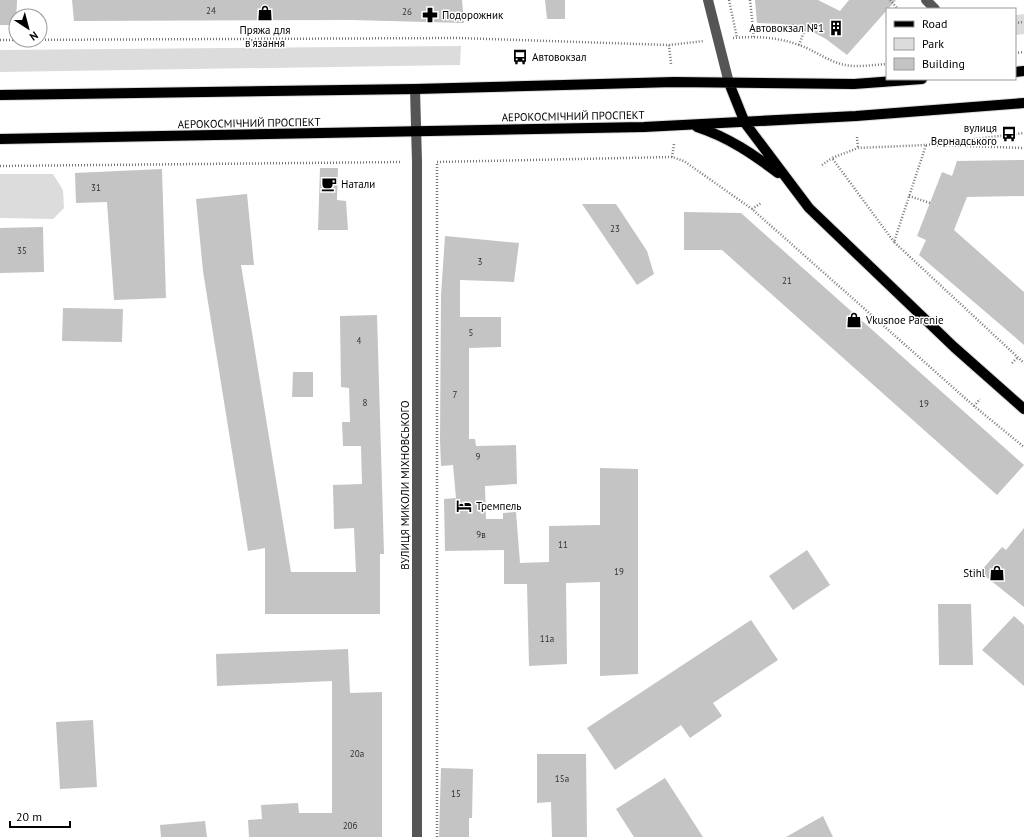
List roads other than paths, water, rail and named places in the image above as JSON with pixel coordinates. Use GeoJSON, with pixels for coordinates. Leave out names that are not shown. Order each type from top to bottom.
{"type":"FeatureCollection","features":[{"type":"Feature","properties":{"kind":"main road"},"geometry":{"type":"LineString","coordinates":[[0,95],[415,89],[674,82],[854,84],[908,80]]}},
{"type":"Feature","properties":{"kind":"main road"},"geometry":{"type":"LineString","coordinates":[[729,83],[745,123],[809,208],[954,348],[1024,409]]}},
{"type":"Feature","properties":{"kind":"main road"},"geometry":{"type":"LineString","coordinates":[[745,123],[856,116],[1024,102]]}},
{"type":"Feature","properties":{"kind":"main road","name":"АЕРОКОСМІЧНИЙ ПРОСПЕКТ"},"geometry":{"type":"LineString","coordinates":[[0,139],[416,132],[745,123]]}},
{"type":"Feature","properties":{"kind":"main road"},"geometry":{"type":"LineString","coordinates":[[689,125],[712,132],[737,144],[787,179]]}},
{"type":"Feature","properties":{"kind":"street"},"geometry":{"type":"LineString","coordinates":[[708,0],[729,83]]}},
{"type":"Feature","properties":{"kind":"street"},"geometry":{"type":"LineString","coordinates":[[926,0],[934,8]]}},
{"type":"Feature","properties":{"kind":"street","name":"ВУЛИЦЯ МИКОЛИ МІХНОВСЬКОГО"},"geometry":{"type":"LineString","coordinates":[[415,89],[417,162],[417,837]]}},
{"type":"Feature","properties":{"kind":"place","name":"Пряжа для в'язання"},"geometry":{"type":"Point","coordinates":[265,13]}},
{"type":"Feature","properties":{"kind":"place","name":"Подорожник"},"geometry":{"type":"Point","coordinates":[430,15]}},
{"type":"Feature","properties":{"kind":"place","name":"Автовокзал №1"},"geometry":{"type":"Point","coordinates":[836,28]}},
{"type":"Feature","properties":{"kind":"place","name":"Автовокзал"},"geometry":{"type":"Point","coordinates":[520,57]}},
{"type":"Feature","properties":{"kind":"place","name":"вулиця Вернадського"},"geometry":{"type":"Point","coordinates":[1009,134]}},
{"type":"Feature","properties":{"kind":"place","name":"Натали"},"geometry":{"type":"Point","coordinates":[329,184]}},
{"type":"Feature","properties":{"kind":"place","name":"Vkusnoe Parenie"},"geometry":{"type":"Point","coordinates":[854,320]}},
{"type":"Feature","properties":{"kind":"place","name":"Тремпель"},"geometry":{"type":"Point","coordinates":[464,506]}},
{"type":"Feature","properties":{"kind":"place","name":"Stihl"},"geometry":{"type":"Point","coordinates":[997,573]}}]}
